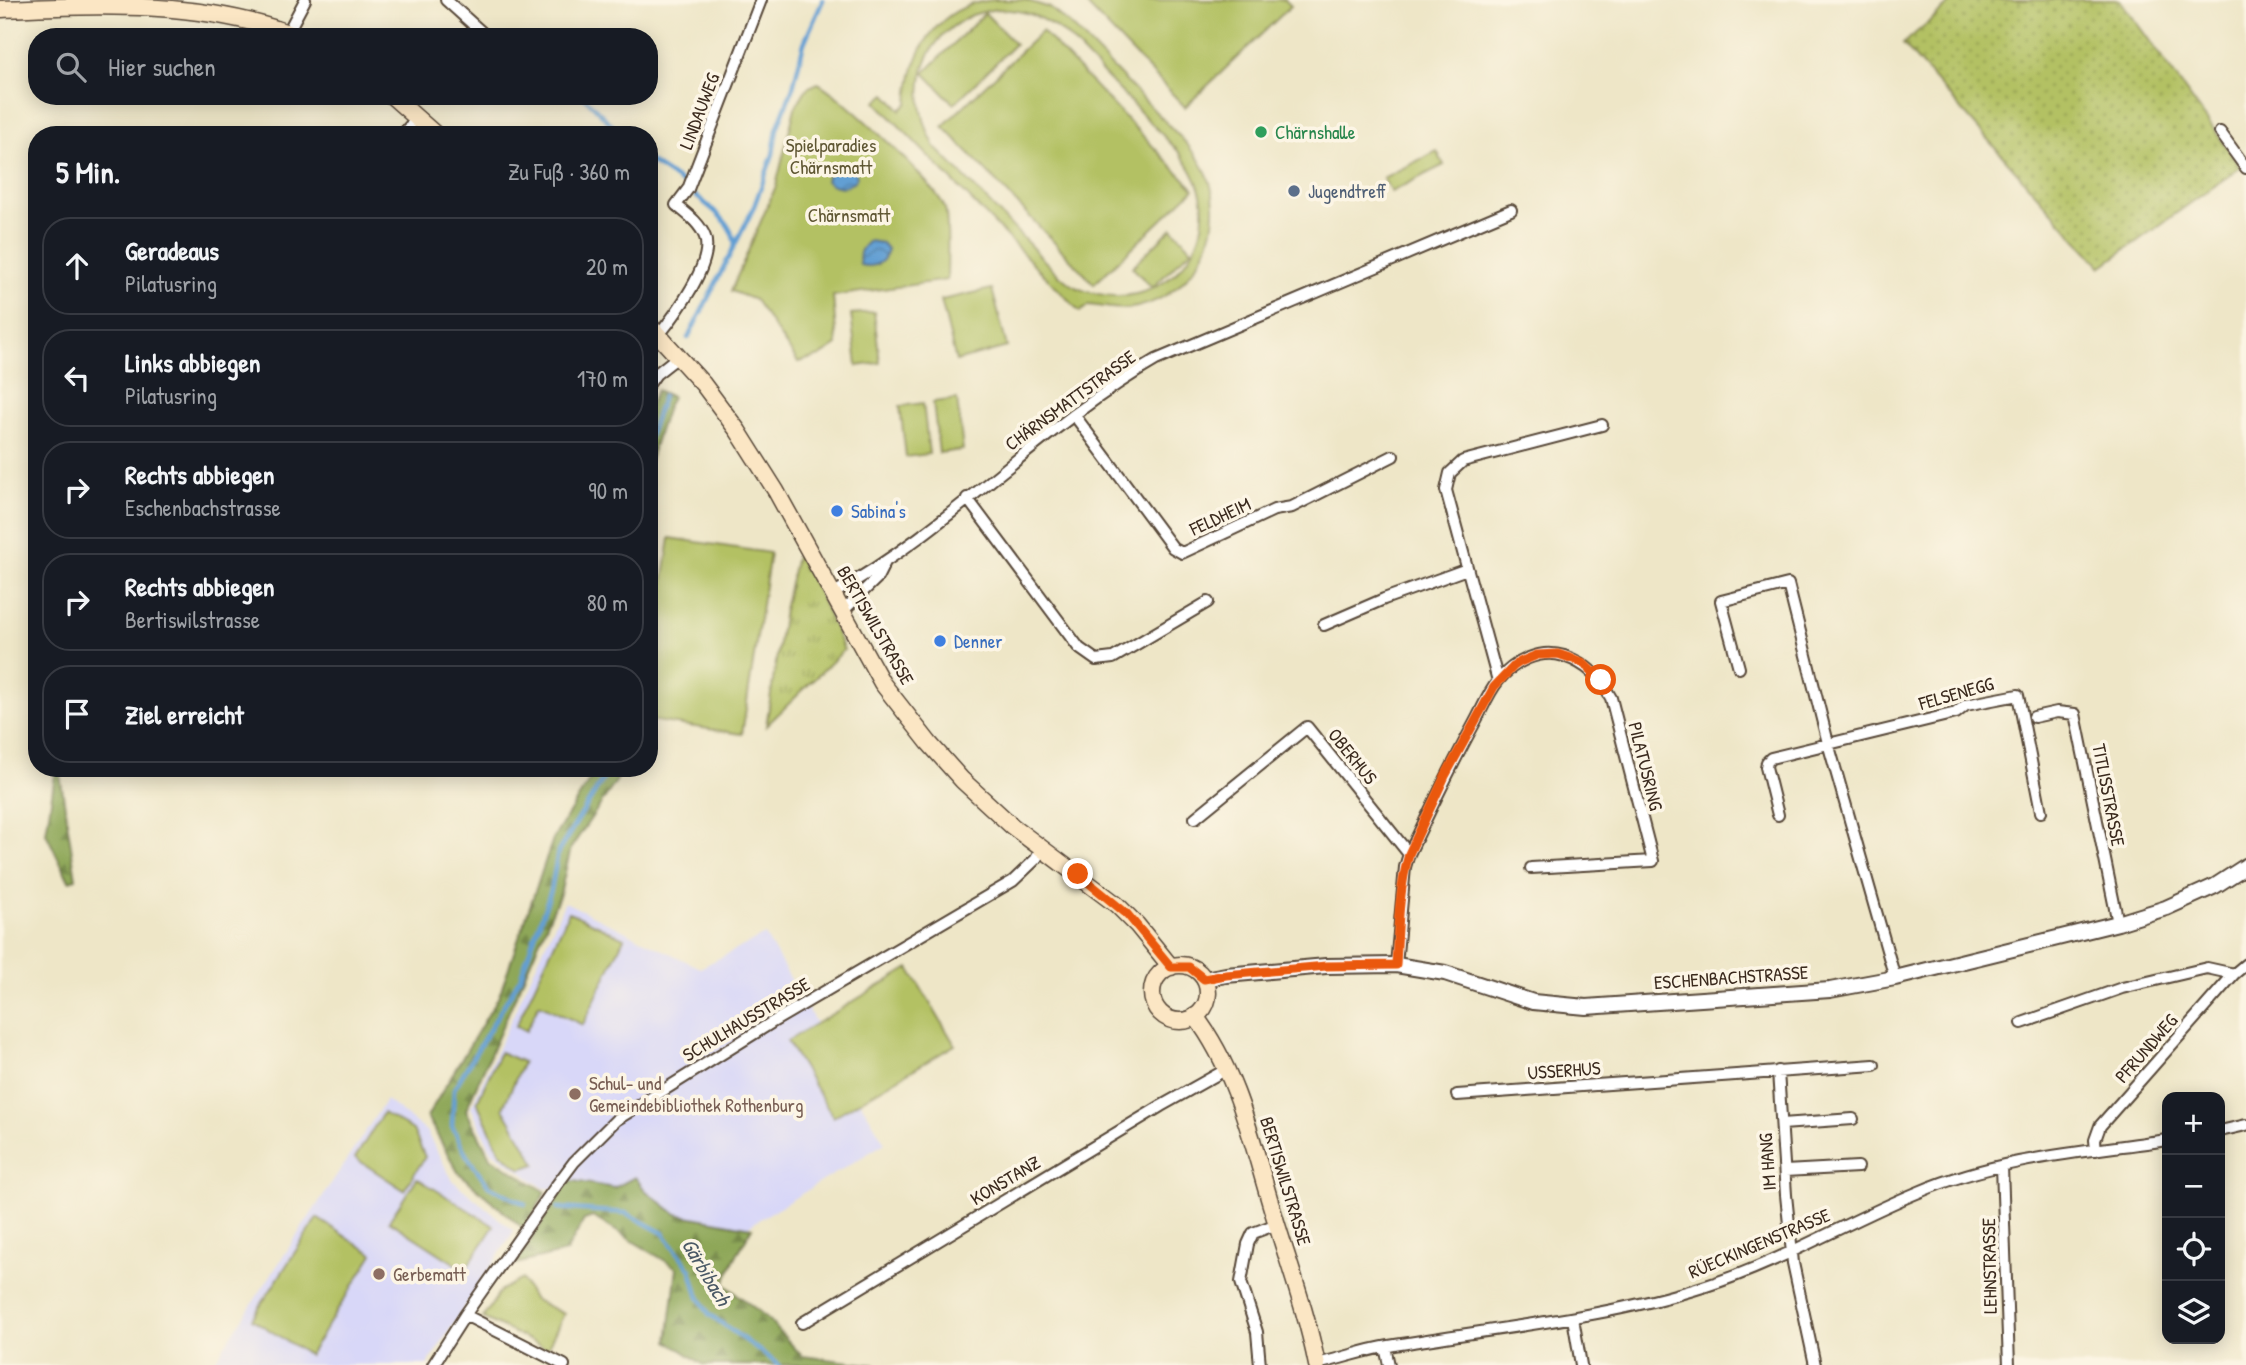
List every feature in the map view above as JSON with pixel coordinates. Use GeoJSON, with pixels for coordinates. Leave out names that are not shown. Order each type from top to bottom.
{"type":"FeatureCollection","features":[{"type":"Feature","properties":{"kind":"main road"},"geometry":{"type":"LineString","coordinates":[[0,9],[187,8],[247,18],[276,28]]}},
{"type":"Feature","properties":{"kind":"main road"},"geometry":{"type":"LineString","coordinates":[[402,105],[426,126]]}},
{"type":"Feature","properties":{"kind":"main road","name":"BERTISWILSTRASSE"},"geometry":{"type":"LineString","coordinates":[[658,334],[708,391],[755,457],[834,593],[882,683],[935,751],[987,803],[1117,905],[1171,967]]}},
{"type":"Feature","properties":{"kind":"main road"},"geometry":{"type":"LineString","coordinates":[[1171,967],[1189,967],[1204,979],[1208,999],[1201,1012],[1181,1021],[1173,1020],[1160,1012],[1153,990],[1164,971],[1171,967]]}},
{"type":"Feature","properties":{"kind":"main road","name":"BERTISWILSTRASSE"},"geometry":{"type":"LineString","coordinates":[[1195,1016],[1227,1069],[1247,1123],[1306,1318],[1317,1364]]}},
{"type":"Feature","properties":{"kind":"street"},"geometry":{"type":"LineString","coordinates":[[295,28],[306,0]]}},
{"type":"Feature","properties":{"kind":"street"},"geometry":{"type":"LineString","coordinates":[[446,0],[477,28]]}},
{"type":"Feature","properties":{"kind":"street","name":"LINDAUWEG"},"geometry":{"type":"LineString","coordinates":[[658,326],[687,295],[706,251],[706,241],[699,226],[676,205],[688,189],[761,0]]}},
{"type":"Feature","properties":{"kind":"street"},"geometry":{"type":"LineString","coordinates":[[410,126],[417,118]]}},
{"type":"Feature","properties":{"kind":"street"},"geometry":{"type":"LineString","coordinates":[[2220,132],[2246,168]]}},
{"type":"Feature","properties":{"kind":"street","name":"CHÄRNSMATTSTRASSE"},"geometry":{"type":"LineString","coordinates":[[834,593],[886,562],[1102,394],[1156,360],[1511,210]]}},
{"type":"Feature","properties":{"kind":"street"},"geometry":{"type":"LineString","coordinates":[[658,372],[678,356]]}},
{"type":"Feature","properties":{"kind":"street","name":"FELDHEIM"},"geometry":{"type":"LineString","coordinates":[[1075,416],[1173,548],[1182,553],[1274,510],[1292,507],[1393,456]]}},
{"type":"Feature","properties":{"kind":"street"},"geometry":{"type":"LineString","coordinates":[[1498,681],[1446,490],[1450,473],[1463,461],[1602,425]]}},
{"type":"Feature","properties":{"kind":"street"},"geometry":{"type":"LineString","coordinates":[[967,498],[1079,648],[1092,658],[1113,658],[1208,602]]}},
{"type":"Feature","properties":{"kind":"street","name":"CHÄRNSMATTSTRASSE"},"geometry":{"type":"LineString","coordinates":[[843,611],[877,578],[886,562]]}},
{"type":"Feature","properties":{"kind":"street"},"geometry":{"type":"LineString","coordinates":[[1324,625],[1384,599],[1468,569]]}},
{"type":"Feature","properties":{"kind":"street"},"geometry":{"type":"LineString","coordinates":[[1739,668],[1721,601],[1788,584],[1828,743],[1895,978]]}},
{"type":"Feature","properties":{"kind":"street","name":"PILATUSRING"},"geometry":{"type":"LineString","coordinates":[[1396,965],[1400,908],[1409,854],[1445,776],[1498,681],[1520,662],[1537,655],[1558,654],[1582,662],[1601,680],[1611,698],[1653,862],[1531,868]]}},
{"type":"Feature","properties":{"kind":"street","name":"FELSENEGG"},"geometry":{"type":"LineString","coordinates":[[1778,815],[1767,762],[1771,758],[1956,713],[1966,705],[2018,695],[2041,812]]}},
{"type":"Feature","properties":{"kind":"street","name":"TITLISSTRASSE"},"geometry":{"type":"LineString","coordinates":[[2034,717],[2057,712],[2075,714],[2118,923]]}},
{"type":"Feature","properties":{"kind":"street","name":"OBERHUS"},"geometry":{"type":"LineString","coordinates":[[1195,818],[1307,727],[1409,854]]}},
{"type":"Feature","properties":{"kind":"street","name":"SCHULHAUSSTRASSE"},"geometry":{"type":"LineString","coordinates":[[433,1365],[465,1315],[574,1162],[616,1121],[771,1023],[1013,881],[1037,859],[1042,848]]}},
{"type":"Feature","properties":{"kind":"street","name":"ESCHENBACHSTRASSE"},"geometry":{"type":"LineString","coordinates":[[1204,979],[1326,966],[1396,965],[1445,973],[1533,1002],[1573,1006],[1830,989],[1895,978],[2118,923],[2166,908],[2215,886],[2246,866]]}},
{"type":"Feature","properties":{"kind":"street","name":"PFRUNDWEG"},"geometry":{"type":"LineString","coordinates":[[2096,1150],[2095,1140],[2100,1126],[2234,974],[2246,964]]}},
{"type":"Feature","properties":{"kind":"street"},"geometry":{"type":"LineString","coordinates":[[2022,1023],[2122,988],[2207,968],[2234,974]]}},
{"type":"Feature","properties":{"kind":"street"},"geometry":{"type":"LineString","coordinates":[[1779,1071],[1874,1065]]}},
{"type":"Feature","properties":{"kind":"street","name":"KONSTANZ"},"geometry":{"type":"LineString","coordinates":[[802,1323],[1149,1113],[1227,1069]]}},
{"type":"Feature","properties":{"kind":"street","name":"USSERHUS"},"geometry":{"type":"LineString","coordinates":[[1457,1095],[1779,1071]]}},
{"type":"Feature","properties":{"kind":"street","name":"IM HANG"},"geometry":{"type":"LineString","coordinates":[[1779,1071],[1793,1250]]}},
{"type":"Feature","properties":{"kind":"street"},"geometry":{"type":"LineString","coordinates":[[1782,1124],[1853,1119]]}},
{"type":"Feature","properties":{"kind":"street"},"geometry":{"type":"LineString","coordinates":[[2225,1130],[2246,1125]]}},
{"type":"Feature","properties":{"kind":"street","name":"RÜECKINGENSTRASSE"},"geometry":{"type":"LineString","coordinates":[[1317,1364],[1385,1347],[1573,1318],[1709,1285],[1921,1191],[2002,1166],[2068,1153],[2162,1141]]}},
{"type":"Feature","properties":{"kind":"street","name":"LEHNSTRASSE"},"geometry":{"type":"LineString","coordinates":[[2002,1166],[2009,1365]]}},
{"type":"Feature","properties":{"kind":"street"},"geometry":{"type":"LineString","coordinates":[[1785,1171],[1858,1167]]}},
{"type":"Feature","properties":{"kind":"street"},"geometry":{"type":"LineString","coordinates":[[1259,1365],[1257,1332],[1241,1282],[1248,1244],[1254,1233],[1277,1224]]}},
{"type":"Feature","properties":{"kind":"street"},"geometry":{"type":"LineString","coordinates":[[1793,1250],[1798,1294],[1815,1365]]}},
{"type":"Feature","properties":{"kind":"street"},"geometry":{"type":"LineString","coordinates":[[465,1315],[564,1365]]}},
{"type":"Feature","properties":{"kind":"street"},"geometry":{"type":"LineString","coordinates":[[1573,1318],[1581,1365]]}},
{"type":"Feature","properties":{"kind":"street"},"geometry":{"type":"LineString","coordinates":[[1385,1347],[1389,1365]]}},
{"type":"Feature","properties":{"kind":"shaded area"},"geometry":{"type":"Polygon","coordinates":[[[565,902],[700,968],[765,935],[816,1023],[909,968],[955,1045],[860,1101],[885,1143],[747,1227],[676,1214],[645,1190],[635,1177],[615,1188],[569,1180],[563,1189],[544,1188],[492,1152],[471,1107],[565,902]]]}},
{"type":"Feature","properties":{"kind":"shaded area","name":"Gerbematt"},"geometry":{"type":"Polygon","coordinates":[[[386,1100],[426,1131],[453,1181],[514,1231],[427,1365],[212,1365],[386,1100]]]}},
{"type":"Feature","properties":{"kind":"green space"},"geometry":{"type":"Polygon","coordinates":[[[993,0],[1025,0],[1050,8],[1073,27],[1187,144],[1198,159],[1210,183],[1214,205],[1212,228],[1205,250],[1194,269],[1178,286],[1159,299],[1131,308],[1089,305],[1080,312],[876,102],[886,94],[901,110],[908,103],[910,84],[921,49],[942,22],[973,4],[993,0]],[[996,9],[970,16],[952,27],[928,56],[920,91],[922,110],[935,147],[1047,264],[1074,286],[1115,296],[1152,288],[1168,279],[1182,266],[1193,251],[1200,233],[1203,214],[1201,194],[1192,172],[1179,152],[1066,35],[1033,15],[996,9]]]}},
{"type":"Feature","properties":{"kind":"green space"},"geometry":{"type":"Polygon","coordinates":[[[1082,0],[1285,0],[1291,6],[1185,107],[1082,0]]]}},
{"type":"Feature","properties":{"kind":"green space"},"geometry":{"type":"Polygon","coordinates":[[[1954,0],[2120,0],[2241,167],[2101,267],[1903,44],[1954,0]]]}},
{"type":"Feature","properties":{"kind":"green space"},"geometry":{"type":"Polygon","coordinates":[[[985,13],[1015,44],[954,104],[924,73],[985,13]]]}},
{"type":"Feature","properties":{"kind":"green space"},"geometry":{"type":"Polygon","coordinates":[[[1042,31],[1194,189],[1094,284],[943,126],[1042,31]]]}},
{"type":"Feature","properties":{"kind":"green space","name":"Chärnsmatt"},"geometry":{"type":"Polygon","coordinates":[[[818,83],[888,142],[939,198],[946,215],[947,280],[833,296],[837,345],[820,356],[798,362],[755,300],[731,291],[776,186],[795,108],[807,88],[818,83]]]}},
{"type":"Feature","properties":{"kind":"green space"},"geometry":{"type":"Polygon","coordinates":[[[1437,151],[1444,165],[1391,192],[1383,178],[1437,151]]]}},
{"type":"Feature","properties":{"kind":"green space"},"geometry":{"type":"Polygon","coordinates":[[[1172,228],[1192,249],[1152,288],[1132,267],[1172,228]]]}},
{"type":"Feature","properties":{"kind":"green space"},"geometry":{"type":"Polygon","coordinates":[[[992,289],[1007,347],[956,361],[941,300],[992,289]]]}},
{"type":"Feature","properties":{"kind":"green space"},"geometry":{"type":"Polygon","coordinates":[[[874,312],[880,363],[857,366],[851,314],[874,312]]]}},
{"type":"Feature","properties":{"kind":"green space"},"geometry":{"type":"Polygon","coordinates":[[[658,390],[672,397],[658,434],[658,390]]]}},
{"type":"Feature","properties":{"kind":"green space"},"geometry":{"type":"Polygon","coordinates":[[[957,399],[963,450],[939,453],[933,402],[957,399]]]}},
{"type":"Feature","properties":{"kind":"green space"},"geometry":{"type":"Polygon","coordinates":[[[923,403],[929,454],[906,457],[900,406],[923,403]]]}},
{"type":"Feature","properties":{"kind":"green space"},"geometry":{"type":"Polygon","coordinates":[[[670,538],[770,553],[742,734],[658,721],[658,613],[670,538]]]}},
{"type":"Feature","properties":{"kind":"green space"},"geometry":{"type":"Polygon","coordinates":[[[796,556],[817,589],[844,650],[766,726],[784,610],[796,556]]]}},
{"type":"Feature","properties":{"kind":"green space"},"geometry":{"type":"Polygon","coordinates":[[[55,777],[60,777],[76,879],[69,881],[46,833],[55,777]]]}},
{"type":"Feature","properties":{"kind":"green space"},"geometry":{"type":"Polygon","coordinates":[[[591,777],[619,777],[571,848],[560,894],[466,1110],[490,1157],[546,1192],[524,1229],[458,1172],[427,1117],[499,996],[553,839],[591,777]]]}},
{"type":"Feature","properties":{"kind":"green space"},"geometry":{"type":"Polygon","coordinates":[[[569,912],[624,938],[583,1025],[539,1004],[526,1031],[516,1026],[569,912]]]}},
{"type":"Feature","properties":{"kind":"green space"},"geometry":{"type":"Polygon","coordinates":[[[909,968],[955,1045],[833,1117],[787,1041],[909,968]]]}},
{"type":"Feature","properties":{"kind":"green space"},"geometry":{"type":"Polygon","coordinates":[[[500,1052],[523,1062],[503,1108],[536,1164],[521,1169],[500,1152],[477,1102],[500,1052]]]}},
{"type":"Feature","properties":{"kind":"green space"},"geometry":{"type":"Polygon","coordinates":[[[383,1113],[413,1130],[425,1157],[404,1190],[355,1158],[383,1113]]]}},
{"type":"Feature","properties":{"kind":"green space"},"geometry":{"type":"Polygon","coordinates":[[[635,1177],[645,1190],[676,1214],[752,1228],[724,1284],[766,1317],[802,1356],[876,1365],[704,1365],[668,1341],[677,1268],[593,1217],[584,1220],[566,1252],[516,1264],[569,1180],[614,1188],[635,1177]]]}},
{"type":"Feature","properties":{"kind":"green space"},"geometry":{"type":"Polygon","coordinates":[[[417,1178],[494,1226],[465,1270],[389,1221],[417,1178]]]}},
{"type":"Feature","properties":{"kind":"green space"},"geometry":{"type":"Polygon","coordinates":[[[317,1218],[373,1254],[309,1355],[252,1319],[317,1218]]]}},
{"type":"Feature","properties":{"kind":"green space"},"geometry":{"type":"Polygon","coordinates":[[[522,1279],[533,1299],[564,1314],[547,1349],[483,1318],[501,1290],[522,1279]]]}},
{"type":"Feature","properties":{"kind":"water"},"geometry":{"type":"Polygon","coordinates":[[[842,163],[854,168],[857,177],[854,181],[843,186],[826,181],[831,169],[842,163]]]}},
{"type":"Feature","properties":{"kind":"water"},"geometry":{"type":"Polygon","coordinates":[[[869,241],[882,243],[888,250],[878,264],[860,265],[860,252],[869,241]]]}},
{"type":"Feature","properties":{"kind":"waterway"},"geometry":{"type":"LineString","coordinates":[[688,338],[753,209],[773,154],[777,129],[793,87],[804,43],[823,0]]}},
{"type":"Feature","properties":{"kind":"waterway"},"geometry":{"type":"LineString","coordinates":[[592,105],[613,126]]}},
{"type":"Feature","properties":{"kind":"waterway"},"geometry":{"type":"LineString","coordinates":[[658,167],[684,184]]}},
{"type":"Feature","properties":{"kind":"waterway"},"geometry":{"type":"LineString","coordinates":[[696,196],[725,222],[735,244]]}},
{"type":"Feature","properties":{"kind":"waterway"},"geometry":{"type":"LineString","coordinates":[[658,411],[663,396]]}},
{"type":"Feature","properties":{"kind":"waterway"},"geometry":{"type":"LineString","coordinates":[[525,1204],[489,1186],[467,1156],[452,1126],[454,1089],[520,978],[551,890],[558,852],[604,777]]}},
{"type":"Feature","properties":{"kind":"waterway","name":"Gärbibach"},"geometry":{"type":"LineString","coordinates":[[558,1208],[626,1213],[663,1233],[691,1270],[698,1295],[709,1314],[779,1365]]}},
{"type":"Feature","properties":{"kind":"place","name":"Chärnshalle"},"geometry":{"type":"Point","coordinates":[1261,132]}},
{"type":"Feature","properties":{"kind":"place","name":"Jugendtreff"},"geometry":{"type":"Point","coordinates":[1294,191]}},
{"type":"Feature","properties":{"kind":"place","name":"Sabina's"},"geometry":{"type":"Point","coordinates":[837,511]}},
{"type":"Feature","properties":{"kind":"place","name":"Denner"},"geometry":{"type":"Point","coordinates":[940,641]}},
{"type":"Feature","properties":{"kind":"place","name":"Schul- und Gemeindebibliothek Rothenburg"},"geometry":{"type":"Point","coordinates":[575,1094]}},
{"type":"Feature","properties":{"kind":"place","name":"Gerbematt"},"geometry":{"type":"Point","coordinates":[379,1274]}},
{"type":"Feature","properties":{"kind":"route"},"geometry":{"type":"LineString","coordinates":[[1078,874],[1127,914],[1171,967],[1189,967],[1204,979],[1326,966],[1396,965],[1398,922],[1409,854],[1445,776],[1498,681],[1520,662],[1537,655],[1558,654],[1582,662],[1601,680]]}},
{"type":"Feature","properties":{"kind":"park label","name":"Spielparadies Chärnsmatt"},"geometry":{"type":"Point","coordinates":[831,156]}}]}
